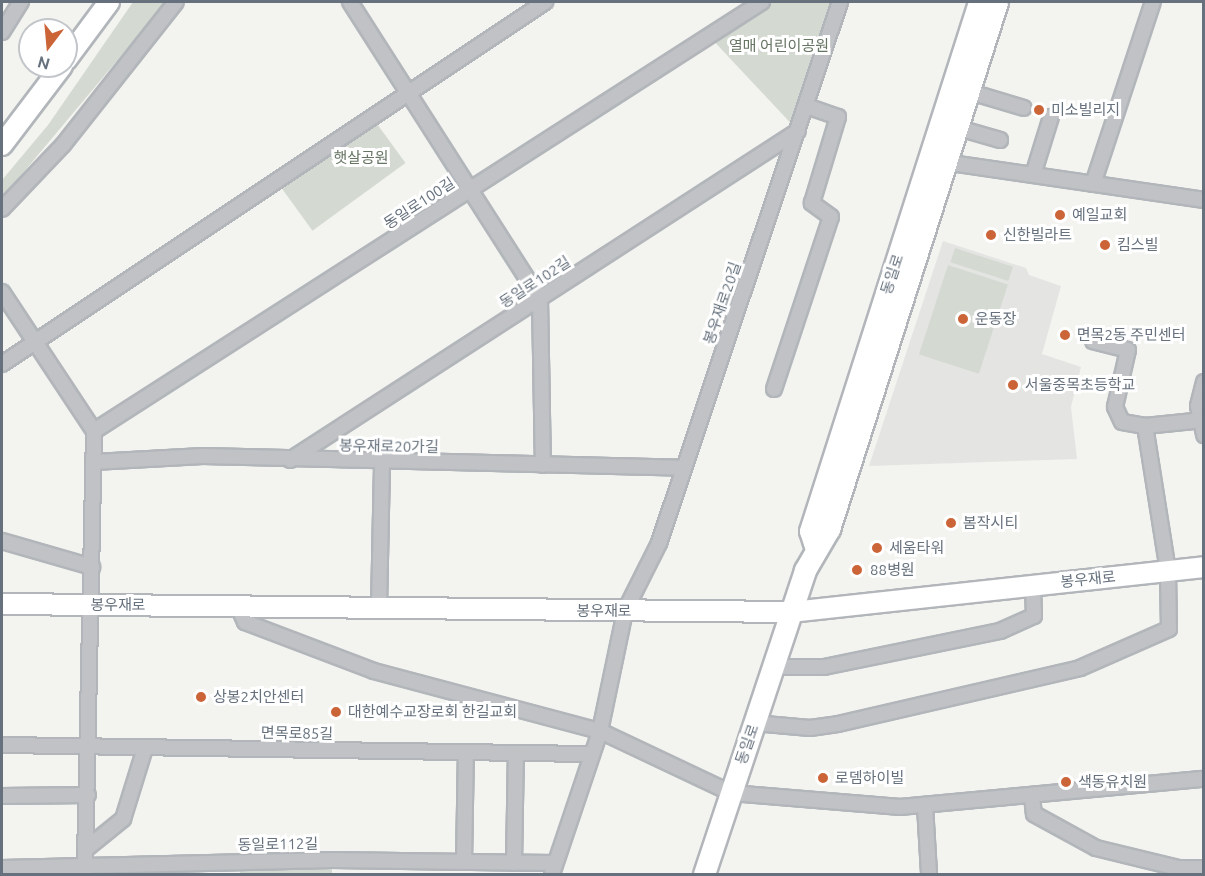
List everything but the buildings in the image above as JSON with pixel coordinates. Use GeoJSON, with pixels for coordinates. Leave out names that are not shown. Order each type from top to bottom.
{"type":"FeatureCollection","features":[{"type":"Feature","properties":{"kind":"main road","name":"동일로"},"geometry":{"type":"LineString","coordinates":[[815,546],[810,531],[979,2]]}},
{"type":"Feature","properties":{"kind":"main road","name":"동일로"},"geometry":{"type":"LineString","coordinates":[[704,874],[791,612],[815,546],[829,529],[955,127],[997,2]]}},
{"type":"Feature","properties":{"kind":"street"},"geometry":{"type":"LineString","coordinates":[[2,32],[21,2]]}},
{"type":"Feature","properties":{"kind":"street"},"geometry":{"type":"LineString","coordinates":[[78,44],[109,2]]}},
{"type":"Feature","properties":{"kind":"street"},"geometry":{"type":"LineString","coordinates":[[2,209],[63,145],[176,2]]}},
{"type":"Feature","properties":{"kind":"street"},"geometry":{"type":"LineString","coordinates":[[350,2],[474,187],[540,298],[543,465]]}},
{"type":"Feature","properties":{"kind":"street"},"geometry":{"type":"LineString","coordinates":[[2,364],[545,2]]}},
{"type":"Feature","properties":{"kind":"street","name":"동일로100길"},"geometry":{"type":"LineString","coordinates":[[94,431],[762,2]]}},
{"type":"Feature","properties":{"kind":"street","name":"봉우재로20길"},"geometry":{"type":"LineString","coordinates":[[553,869],[600,731],[624,611],[659,543],[840,2]]}},
{"type":"Feature","properties":{"kind":"street"},"geometry":{"type":"LineString","coordinates":[[1093,184],[1154,2]]}},
{"type":"Feature","properties":{"kind":"street"},"geometry":{"type":"LineString","coordinates":[[2,145],[53,78]]}},
{"type":"Feature","properties":{"kind":"street"},"geometry":{"type":"LineString","coordinates":[[967,91],[1024,108]]}},
{"type":"Feature","properties":{"kind":"street"},"geometry":{"type":"LineString","coordinates":[[774,389],[831,217],[812,203],[838,117],[806,106]]}},
{"type":"Feature","properties":{"kind":"street"},"geometry":{"type":"LineString","coordinates":[[1033,175],[1051,117]]}},
{"type":"Feature","properties":{"kind":"street"},"geometry":{"type":"LineString","coordinates":[[955,127],[1000,140]]}},
{"type":"Feature","properties":{"kind":"street","name":"동일로102길"},"geometry":{"type":"LineString","coordinates":[[290,460],[798,131]]}},
{"type":"Feature","properties":{"kind":"street"},"geometry":{"type":"LineString","coordinates":[[944,162],[1203,200]]}},
{"type":"Feature","properties":{"kind":"street"},"geometry":{"type":"LineString","coordinates":[[2,292],[36,340],[94,431],[85,871]]}},
{"type":"Feature","properties":{"kind":"street"},"geometry":{"type":"LineString","coordinates":[[1093,341],[1128,350],[1115,410],[1122,422],[1145,426],[1202,419]]}},
{"type":"Feature","properties":{"kind":"street"},"geometry":{"type":"LineString","coordinates":[[1203,382],[1203,435]]}},
{"type":"Feature","properties":{"kind":"street"},"geometry":{"type":"LineString","coordinates":[[754,723],[810,728],[838,724],[1089,665],[1169,629],[1168,571],[1145,426]]}},
{"type":"Feature","properties":{"kind":"street","name":"봉우재로20가길"},"geometry":{"type":"LineString","coordinates":[[94,462],[203,456],[290,460],[684,468]]}},
{"type":"Feature","properties":{"kind":"street"},"geometry":{"type":"LineString","coordinates":[[379,608],[382,462]]}},
{"type":"Feature","properties":{"kind":"street"},"geometry":{"type":"LineString","coordinates":[[2,541],[92,567]]}},
{"type":"Feature","properties":{"kind":"street","name":"봉우재로"},"geometry":{"type":"LineString","coordinates":[[2,604],[91,606],[237,604],[379,608],[791,612],[1203,567]]}},
{"type":"Feature","properties":{"kind":"street"},"geometry":{"type":"LineString","coordinates":[[773,667],[824,668],[1000,632],[1033,617],[1033,585]]}},
{"type":"Feature","properties":{"kind":"street"},"geometry":{"type":"LineString","coordinates":[[237,604],[244,622],[374,671],[600,731],[731,793],[925,806],[1203,779]]}},
{"type":"Feature","properties":{"kind":"street","name":"면목로85길"},"geometry":{"type":"LineString","coordinates":[[2,745],[591,754]]}},
{"type":"Feature","properties":{"kind":"street"},"geometry":{"type":"LineString","coordinates":[[86,849],[123,819],[145,748]]}},
{"type":"Feature","properties":{"kind":"street"},"geometry":{"type":"LineString","coordinates":[[466,752],[469,866]]}},
{"type":"Feature","properties":{"kind":"street"},"geometry":{"type":"LineString","coordinates":[[513,862],[516,753]]}},
{"type":"Feature","properties":{"kind":"street"},"geometry":{"type":"LineString","coordinates":[[2,796],[88,795]]}},
{"type":"Feature","properties":{"kind":"street"},"geometry":{"type":"LineString","coordinates":[[1032,796],[1034,814],[1096,848],[1178,868],[1203,868]]}},
{"type":"Feature","properties":{"kind":"street"},"geometry":{"type":"LineString","coordinates":[[925,806],[929,874]]}},
{"type":"Feature","properties":{"kind":"street","name":"동일로112길"},"geometry":{"type":"LineString","coordinates":[[2,868],[85,871],[469,866],[513,862],[553,869]]}},
{"type":"Feature","properties":{"kind":"shaded area"},"geometry":{"type":"Polygon","coordinates":[[[943,241],[1026,268],[1029,275],[1061,286],[1042,354],[1081,367],[1071,407],[1077,459],[869,466],[943,241]]]}},
{"type":"Feature","properties":{"kind":"green space"},"geometry":{"type":"Polygon","coordinates":[[[133,2],[166,2],[2,198],[2,180],[48,125],[133,2]]]}},
{"type":"Feature","properties":{"kind":"green space","name":"열매 어린이공원"},"geometry":{"type":"Polygon","coordinates":[[[762,2],[840,2],[798,131],[709,36],[762,2]]]}},
{"type":"Feature","properties":{"kind":"green space","name":"햇살공원"},"geometry":{"type":"Polygon","coordinates":[[[372,117],[406,163],[312,231],[279,185],[372,117]]]}},
{"type":"Feature","properties":{"kind":"green space"},"geometry":{"type":"Polygon","coordinates":[[[955,248],[1013,267],[1008,281],[950,262],[955,248]]]}},
{"type":"Feature","properties":{"kind":"green space","name":"운동장"},"geometry":{"type":"Polygon","coordinates":[[[948,265],[1008,284],[979,374],[919,354],[948,265]]]}},
{"type":"Feature","properties":{"kind":"green space"},"geometry":{"type":"Polygon","coordinates":[[[240,860],[332,860],[332,874],[240,874],[240,860]]]}},
{"type":"Feature","properties":{"kind":"place","name":"미소빌리지"},"geometry":{"type":"Point","coordinates":[1039,110]}},
{"type":"Feature","properties":{"kind":"place","name":"예일교회"},"geometry":{"type":"Point","coordinates":[1060,215]}},
{"type":"Feature","properties":{"kind":"place","name":"신한빌라트"},"geometry":{"type":"Point","coordinates":[991,235]}},
{"type":"Feature","properties":{"kind":"place","name":"킴스빌"},"geometry":{"type":"Point","coordinates":[1105,245]}},
{"type":"Feature","properties":{"kind":"place","name":"운동장"},"geometry":{"type":"Point","coordinates":[963,319]}},
{"type":"Feature","properties":{"kind":"place","name":"면목2동 주민센터"},"geometry":{"type":"Point","coordinates":[1065,335]}},
{"type":"Feature","properties":{"kind":"place","name":"서울중목초등학교"},"geometry":{"type":"Point","coordinates":[1013,385]}},
{"type":"Feature","properties":{"kind":"place","name":"봄작시티"},"geometry":{"type":"Point","coordinates":[951,523]}},
{"type":"Feature","properties":{"kind":"place","name":"세움타워"},"geometry":{"type":"Point","coordinates":[877,548]}},
{"type":"Feature","properties":{"kind":"place","name":"88병원"},"geometry":{"type":"Point","coordinates":[857,570]}},
{"type":"Feature","properties":{"kind":"place","name":"상봉2치안센터"},"geometry":{"type":"Point","coordinates":[201,697]}},
{"type":"Feature","properties":{"kind":"place","name":"대한예수교장로회 한길교회"},"geometry":{"type":"Point","coordinates":[336,712]}},
{"type":"Feature","properties":{"kind":"place","name":"로뎀하이빌"},"geometry":{"type":"Point","coordinates":[823,778]}},
{"type":"Feature","properties":{"kind":"place","name":"색동유치원"},"geometry":{"type":"Point","coordinates":[1066,782]}}]}
